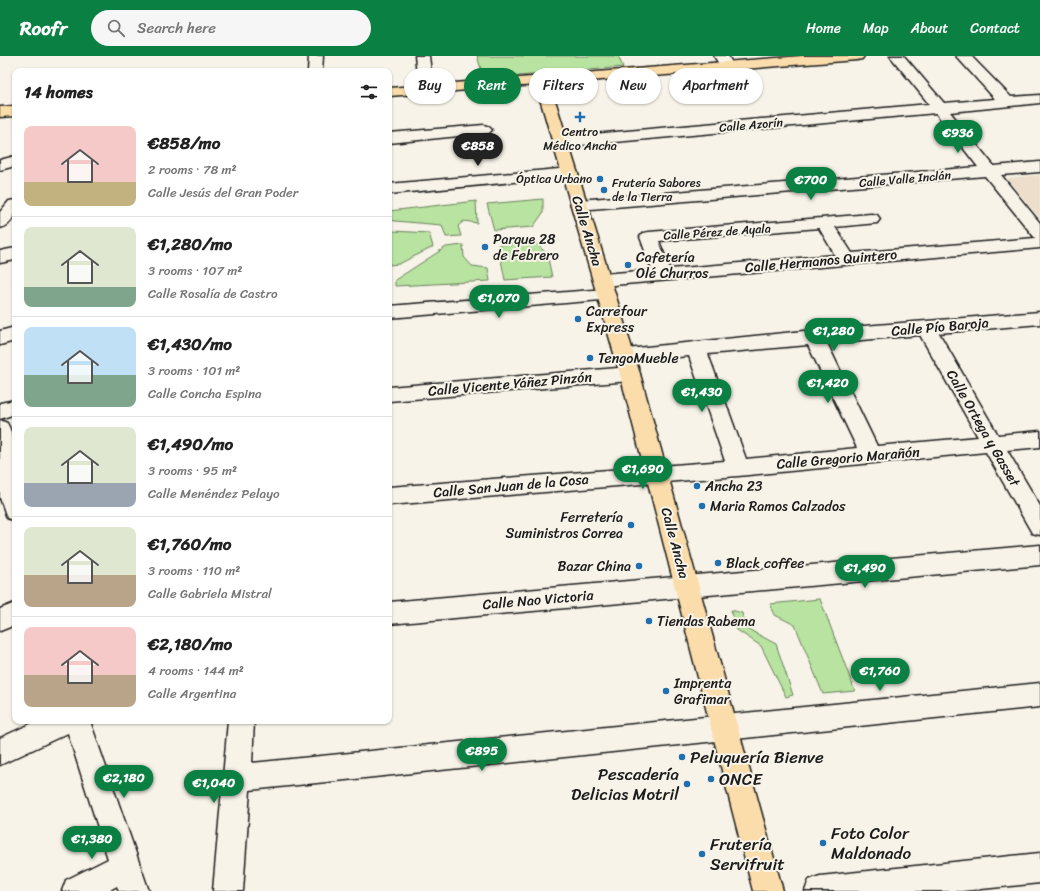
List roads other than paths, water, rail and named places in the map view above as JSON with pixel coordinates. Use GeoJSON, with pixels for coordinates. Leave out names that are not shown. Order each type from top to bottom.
{"type":"FeatureCollection","features":[{"type":"Feature","properties":{"kind":"main road"},"geometry":{"type":"LineString","coordinates":[[598,76],[724,61],[858,56]]}},
{"type":"Feature","properties":{"kind":"main road"},"geometry":{"type":"LineString","coordinates":[[456,88],[529,83]]}},
{"type":"Feature","properties":{"kind":"main road"},"geometry":{"type":"LineString","coordinates":[[392,92],[404,91]]}},
{"type":"Feature","properties":{"kind":"main road","name":"Calle Ancha"},"geometry":{"type":"LineString","coordinates":[[549,104],[627,364],[768,891]]}},
{"type":"Feature","properties":{"kind":"main road"},"geometry":{"type":"LineString","coordinates":[[0,112],[12,111]]}},
{"type":"Feature","properties":{"kind":"street"},"geometry":{"type":"LineString","coordinates":[[315,68],[316,56]]}},
{"type":"Feature","properties":{"kind":"street"},"geometry":{"type":"LineString","coordinates":[[422,56],[423,68]]}},
{"type":"Feature","properties":{"kind":"street"},"geometry":{"type":"LineString","coordinates":[[896,56],[941,109],[989,172],[1040,234]]}},
{"type":"Feature","properties":{"kind":"street"},"geometry":{"type":"LineString","coordinates":[[963,56],[1006,102]]}},
{"type":"Feature","properties":{"kind":"street","name":"Calle Azorín"},"geometry":{"type":"LineString","coordinates":[[560,142],[1040,99]]}},
{"type":"Feature","properties":{"kind":"street"},"geometry":{"type":"LineString","coordinates":[[392,138],[484,130]]}},
{"type":"Feature","properties":{"kind":"street","name":"Calle Valle Inclán"},"geometry":{"type":"LineString","coordinates":[[579,205],[1040,167]]}},
{"type":"Feature","properties":{"kind":"street"},"geometry":{"type":"LineString","coordinates":[[392,190],[570,173]]}},
{"type":"Feature","properties":{"kind":"street"},"geometry":{"type":"LineString","coordinates":[[0,223],[12,209]]}},
{"type":"Feature","properties":{"kind":"street","name":"Calle Pérez de Ayala"},"geometry":{"type":"LineString","coordinates":[[662,274],[649,237],[825,224],[871,219]]}},
{"type":"Feature","properties":{"kind":"street"},"geometry":{"type":"LineString","coordinates":[[825,224],[846,259]]}},
{"type":"Feature","properties":{"kind":"street","name":"Calle Hermanos Quintero"},"geometry":{"type":"LineString","coordinates":[[392,312],[604,287],[662,274],[1040,243]]}},
{"type":"Feature","properties":{"kind":"street"},"geometry":{"type":"LineString","coordinates":[[0,257],[12,255]]}},
{"type":"Feature","properties":{"kind":"street","name":"Calle Pío Baroja"},"geometry":{"type":"LineString","coordinates":[[627,364],[696,348],[1040,318]]}},
{"type":"Feature","properties":{"kind":"street","name":"Calle Ortega y Gasset"},"geometry":{"type":"LineString","coordinates":[[926,328],[991,444],[1040,526]]}},
{"type":"Feature","properties":{"kind":"street"},"geometry":{"type":"LineString","coordinates":[[0,338],[12,335]]}},
{"type":"Feature","properties":{"kind":"street"},"geometry":{"type":"LineString","coordinates":[[814,337],[871,456]]}},
{"type":"Feature","properties":{"kind":"street"},"geometry":{"type":"LineString","coordinates":[[696,348],[738,468]]}},
{"type":"Feature","properties":{"kind":"street","name":"Calle Vicente Yáñez Pinzón"},"geometry":{"type":"LineString","coordinates":[[392,394],[627,364]]}},
{"type":"Feature","properties":{"kind":"street"},"geometry":{"type":"LineString","coordinates":[[0,411],[12,408]]}},
{"type":"Feature","properties":{"kind":"street"},"geometry":{"type":"LineString","coordinates":[[0,428],[10,501]]}},
{"type":"Feature","properties":{"kind":"street","name":"Calle Gregorio Marañón"},"geometry":{"type":"LineString","coordinates":[[657,474],[871,456],[1040,439]]}},
{"type":"Feature","properties":{"kind":"street","name":"Calle San Juan de la Cosa"},"geometry":{"type":"LineString","coordinates":[[392,496],[657,474]]}},
{"type":"Feature","properties":{"kind":"street","name":"Calle Nao Victoria"},"geometry":{"type":"LineString","coordinates":[[392,613],[1040,555]]}},
{"type":"Feature","properties":{"kind":"street"},"geometry":{"type":"LineString","coordinates":[[0,620],[12,615]]}},
{"type":"Feature","properties":{"kind":"street"},"geometry":{"type":"LineString","coordinates":[[236,778],[1040,695]]}},
{"type":"Feature","properties":{"kind":"street"},"geometry":{"type":"LineString","coordinates":[[0,752],[59,724]]}},
{"type":"Feature","properties":{"kind":"street"},"geometry":{"type":"LineString","coordinates":[[77,891],[130,878],[78,724]]}},
{"type":"Feature","properties":{"kind":"street"},"geometry":{"type":"LineString","coordinates":[[228,891],[241,724]]}},
{"type":"Feature","properties":{"kind":"street"},"geometry":{"type":"LineString","coordinates":[[820,891],[1040,868]]}},
{"type":"Feature","properties":{"kind":"place","name":"Centro Médico Ancha"},"geometry":{"type":"Point","coordinates":[580,117]}},
{"type":"Feature","properties":{"kind":"place","name":"Óptica Urbano"},"geometry":{"type":"Point","coordinates":[600,179]}},
{"type":"Feature","properties":{"kind":"place","name":"Frutería Sabores de la Tierra"},"geometry":{"type":"Point","coordinates":[604,190]}},
{"type":"Feature","properties":{"kind":"place","name":"Parque 28 de Febrero"},"geometry":{"type":"Point","coordinates":[485,247]}},
{"type":"Feature","properties":{"kind":"place","name":"Cafetería Olé Churros"},"geometry":{"type":"Point","coordinates":[628,265]}},
{"type":"Feature","properties":{"kind":"place","name":"Carrefour Express"},"geometry":{"type":"Point","coordinates":[578,319]}},
{"type":"Feature","properties":{"kind":"place","name":"TengoMueble"},"geometry":{"type":"Point","coordinates":[590,358]}},
{"type":"Feature","properties":{"kind":"place","name":"Ancha 23"},"geometry":{"type":"Point","coordinates":[697,486]}},
{"type":"Feature","properties":{"kind":"place","name":"Maria Ramos Calzados"},"geometry":{"type":"Point","coordinates":[702,506]}},
{"type":"Feature","properties":{"kind":"place","name":"Ferretería Suministros Correa"},"geometry":{"type":"Point","coordinates":[631,525]}},
{"type":"Feature","properties":{"kind":"place","name":"Black coffee"},"geometry":{"type":"Point","coordinates":[718,563]}},
{"type":"Feature","properties":{"kind":"place","name":"Bazar China"},"geometry":{"type":"Point","coordinates":[639,566]}},
{"type":"Feature","properties":{"kind":"place","name":"Tiendas Rabema"},"geometry":{"type":"Point","coordinates":[649,621]}},
{"type":"Feature","properties":{"kind":"place","name":"Imprenta Grafimar"},"geometry":{"type":"Point","coordinates":[666,691]}},
{"type":"Feature","properties":{"kind":"place","name":"Peluquería Bienve"},"geometry":{"type":"Point","coordinates":[682,757]}},
{"type":"Feature","properties":{"kind":"place","name":"ONCE"},"geometry":{"type":"Point","coordinates":[711,779]}},
{"type":"Feature","properties":{"kind":"place","name":"Pescadería Delicias Motril"},"geometry":{"type":"Point","coordinates":[687,784]}},
{"type":"Feature","properties":{"kind":"place","name":"Foto Color Maldonado"},"geometry":{"type":"Point","coordinates":[823,843]}},
{"type":"Feature","properties":{"kind":"place","name":"Frutería Servifruit"},"geometry":{"type":"Point","coordinates":[702,854]}}]}
